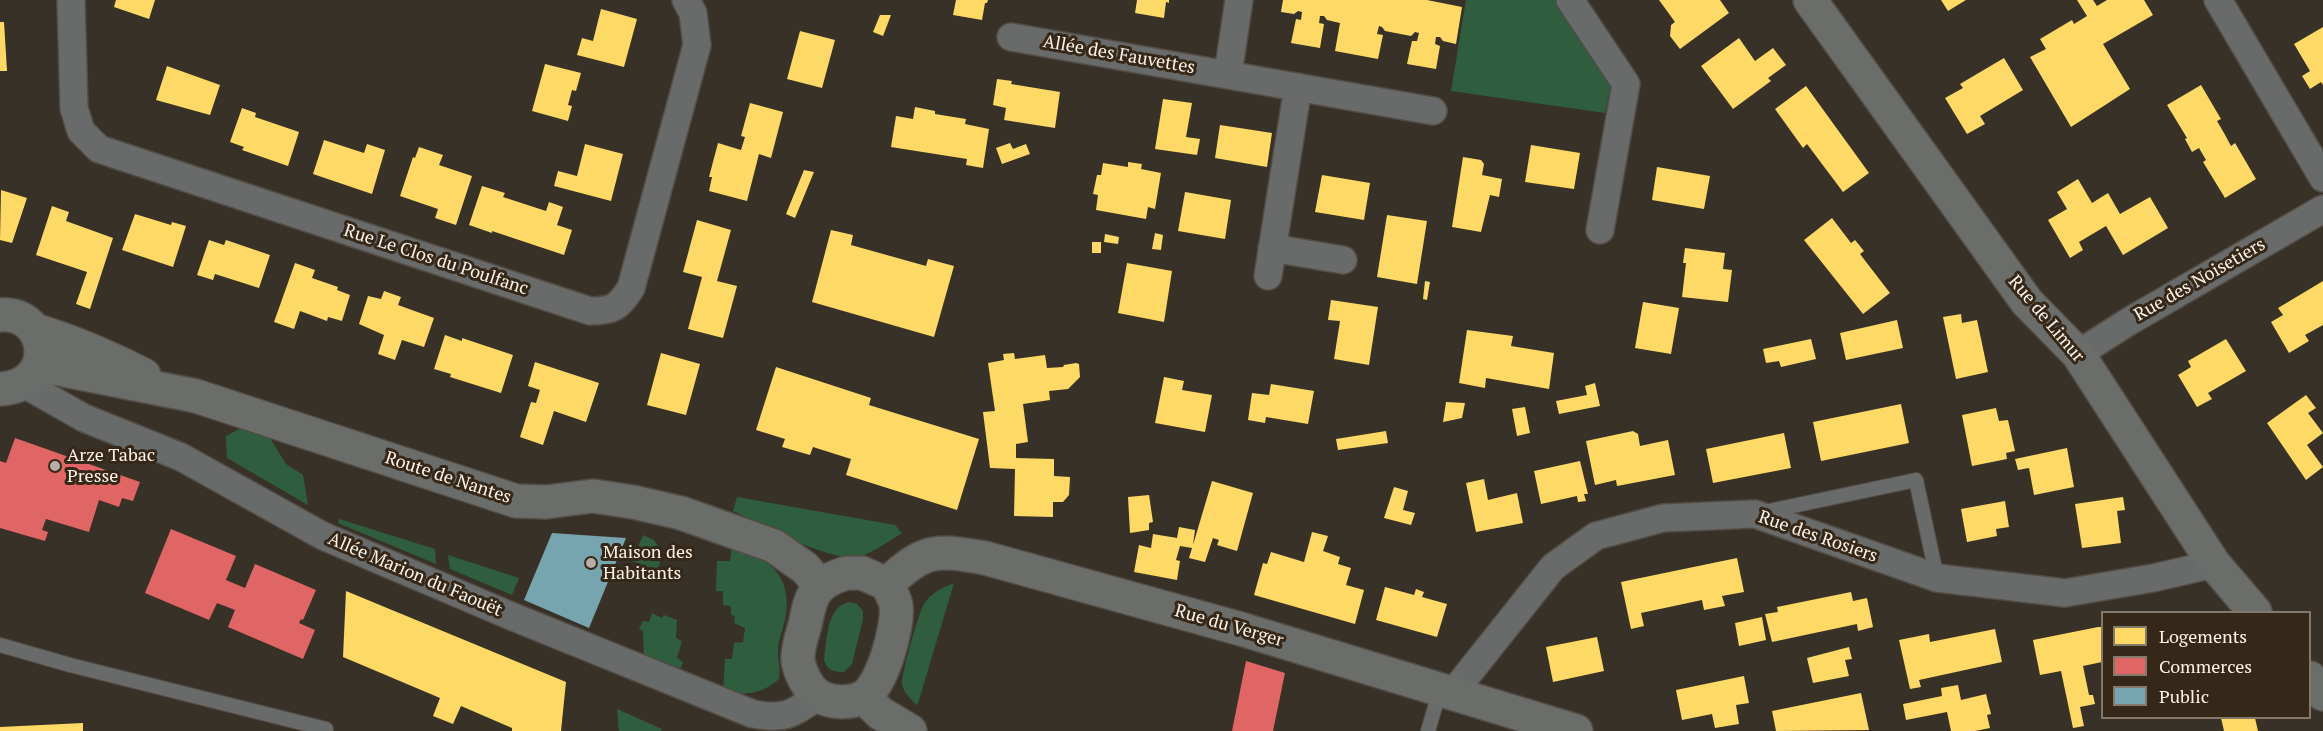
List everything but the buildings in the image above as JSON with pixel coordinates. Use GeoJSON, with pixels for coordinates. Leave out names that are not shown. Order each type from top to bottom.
{"type":"FeatureCollection","features":[{"type":"Feature","properties":{"kind":"main road","name":"Rue de Limur"},"geometry":{"type":"LineString","coordinates":[[1810,0],[2027,302],[2078,354],[2214,564],[2254,611]]}},
{"type":"Feature","properties":{"kind":"main road","name":"Route de Nantes"},"geometry":{"type":"LineString","coordinates":[[0,315],[15,316],[26,321],[34,330],[68,339],[172,390]]}},
{"type":"Feature","properties":{"kind":"main road"},"geometry":{"type":"LineString","coordinates":[[15,386],[41,353],[40,340],[34,330]]}},
{"type":"Feature","properties":{"kind":"main road","name":"Route de Nantes"},"geometry":{"type":"LineString","coordinates":[[15,386],[172,390],[516,501],[546,502],[593,496],[681,513],[774,546],[805,568],[819,584]]}},
{"type":"Feature","properties":{"kind":"main road","name":"Rue du Verger"},"geometry":{"type":"LineString","coordinates":[[887,584],[906,567],[933,553],[954,553],[978,557],[1241,629],[1576,731]]}},
{"type":"Feature","properties":{"kind":"main road"},"geometry":{"type":"LineString","coordinates":[[847,573],[862,573],[887,584],[896,605],[895,622],[886,664],[879,681],[864,697],[845,703],[818,696],[806,681],[798,658],[811,599],[819,584],[847,573]]}},
{"type":"Feature","properties":{"kind":"main road"},"geometry":{"type":"LineString","coordinates":[[2311,679],[2323,694]]}},
{"type":"Feature","properties":{"kind":"main road"},"geometry":{"type":"LineString","coordinates":[[864,697],[880,713],[910,731]]}},
{"type":"Feature","properties":{"kind":"street","name":"Rue Le Clos du Poulfanc"},"geometry":{"type":"LineString","coordinates":[[71,0],[74,108],[81,131],[99,149],[590,311],[606,311],[617,306],[631,288],[698,45],[693,13],[686,0]]}},
{"type":"Feature","properties":{"kind":"street"},"geometry":{"type":"LineString","coordinates":[[1228,74],[1239,0]]}},
{"type":"Feature","properties":{"kind":"street"},"geometry":{"type":"LineString","coordinates":[[1570,0],[1626,84],[1600,230]]}},
{"type":"Feature","properties":{"kind":"street"},"geometry":{"type":"LineString","coordinates":[[2218,0],[2323,178]]}},
{"type":"Feature","properties":{"kind":"street","name":"Allée des Fauvettes"},"geometry":{"type":"LineString","coordinates":[[1011,37],[1433,111]]}},
{"type":"Feature","properties":{"kind":"street"},"geometry":{"type":"LineString","coordinates":[[1268,276],[1298,87]]}},
{"type":"Feature","properties":{"kind":"street","name":"Rue des Noisetiers"},"geometry":{"type":"LineString","coordinates":[[2078,354],[2128,322],[2323,208]]}},
{"type":"Feature","properties":{"kind":"street"},"geometry":{"type":"LineString","coordinates":[[1272,248],[1343,260]]}},
{"type":"Feature","properties":{"kind":"street","name":"Allée Marion du Faouët"},"geometry":{"type":"LineString","coordinates":[[15,386],[84,418],[181,457],[323,536],[511,616],[753,714],[775,718],[796,711],[818,696]]}},
{"type":"Feature","properties":{"kind":"street","name":"Rue des Rosiers"},"geometry":{"type":"LineString","coordinates":[[1446,692],[1553,567],[1596,536],[1663,518],[1755,514],[1937,578],[2065,592],[2154,578],[2214,564]]}},
{"type":"Feature","properties":{"kind":"lane"},"geometry":{"type":"LineString","coordinates":[[1755,514],[1916,480],[1937,578]]}},
{"type":"Feature","properties":{"kind":"lane"},"geometry":{"type":"LineString","coordinates":[[0,645],[70,665],[326,729]]}},
{"type":"Feature","properties":{"kind":"lane"},"geometry":{"type":"LineString","coordinates":[[1428,731],[1446,692]]}},
{"type":"Feature","properties":{"kind":"green space"},"geometry":{"type":"Polygon","coordinates":[[[1466,0],[1557,0],[1612,81],[1605,113],[1451,91],[1466,0]]]}},
{"type":"Feature","properties":{"kind":"green space"},"geometry":{"type":"Polygon","coordinates":[[[241,428],[270,438],[286,464],[303,475],[308,505],[227,458],[226,436],[241,428]]]}},
{"type":"Feature","properties":{"kind":"green space"},"geometry":{"type":"Polygon","coordinates":[[[737,497],[895,525],[902,533],[868,553],[857,557],[844,557],[812,548],[733,511],[737,497]]]}},
{"type":"Feature","properties":{"kind":"green space"},"geometry":{"type":"Polygon","coordinates":[[[339,519],[435,549],[436,564],[338,523],[339,519]]]}},
{"type":"Feature","properties":{"kind":"green space"},"geometry":{"type":"Polygon","coordinates":[[[643,535],[654,540],[663,554],[657,571],[632,561],[643,535]]]}},
{"type":"Feature","properties":{"kind":"green space"},"geometry":{"type":"Polygon","coordinates":[[[732,544],[756,555],[774,569],[781,578],[787,600],[786,615],[778,647],[779,679],[766,688],[745,694],[723,690],[725,659],[732,659],[734,643],[743,642],[745,628],[734,623],[735,616],[731,615],[731,606],[723,605],[723,591],[716,591],[717,561],[730,561],[732,544]]]}},
{"type":"Feature","properties":{"kind":"green space"},"geometry":{"type":"Polygon","coordinates":[[[448,555],[519,578],[512,595],[450,569],[448,555]]]}},
{"type":"Feature","properties":{"kind":"green space"},"geometry":{"type":"Polygon","coordinates":[[[954,583],[917,705],[902,685],[915,630],[927,600],[937,591],[954,583]]]}},
{"type":"Feature","properties":{"kind":"green space"},"geometry":{"type":"Polygon","coordinates":[[[850,602],[857,604],[863,611],[863,619],[852,664],[844,672],[837,672],[831,670],[824,660],[827,634],[836,610],[850,602]]]}},
{"type":"Feature","properties":{"kind":"green space"},"geometry":{"type":"Polygon","coordinates":[[[652,613],[662,618],[664,615],[677,620],[676,638],[682,641],[677,658],[683,662],[678,674],[644,659],[643,631],[639,629],[643,621],[649,622],[652,613]]]}},
{"type":"Feature","properties":{"kind":"green space"},"geometry":{"type":"Polygon","coordinates":[[[617,709],[662,729],[661,731],[619,731],[617,709]]]}},
{"type":"Feature","properties":{"kind":"place","name":"Arze Tabac Presse"},"geometry":{"type":"Point","coordinates":[55,466]}},
{"type":"Feature","properties":{"kind":"place","name":"Maison des Habitants"},"geometry":{"type":"Point","coordinates":[591,563]}}]}
